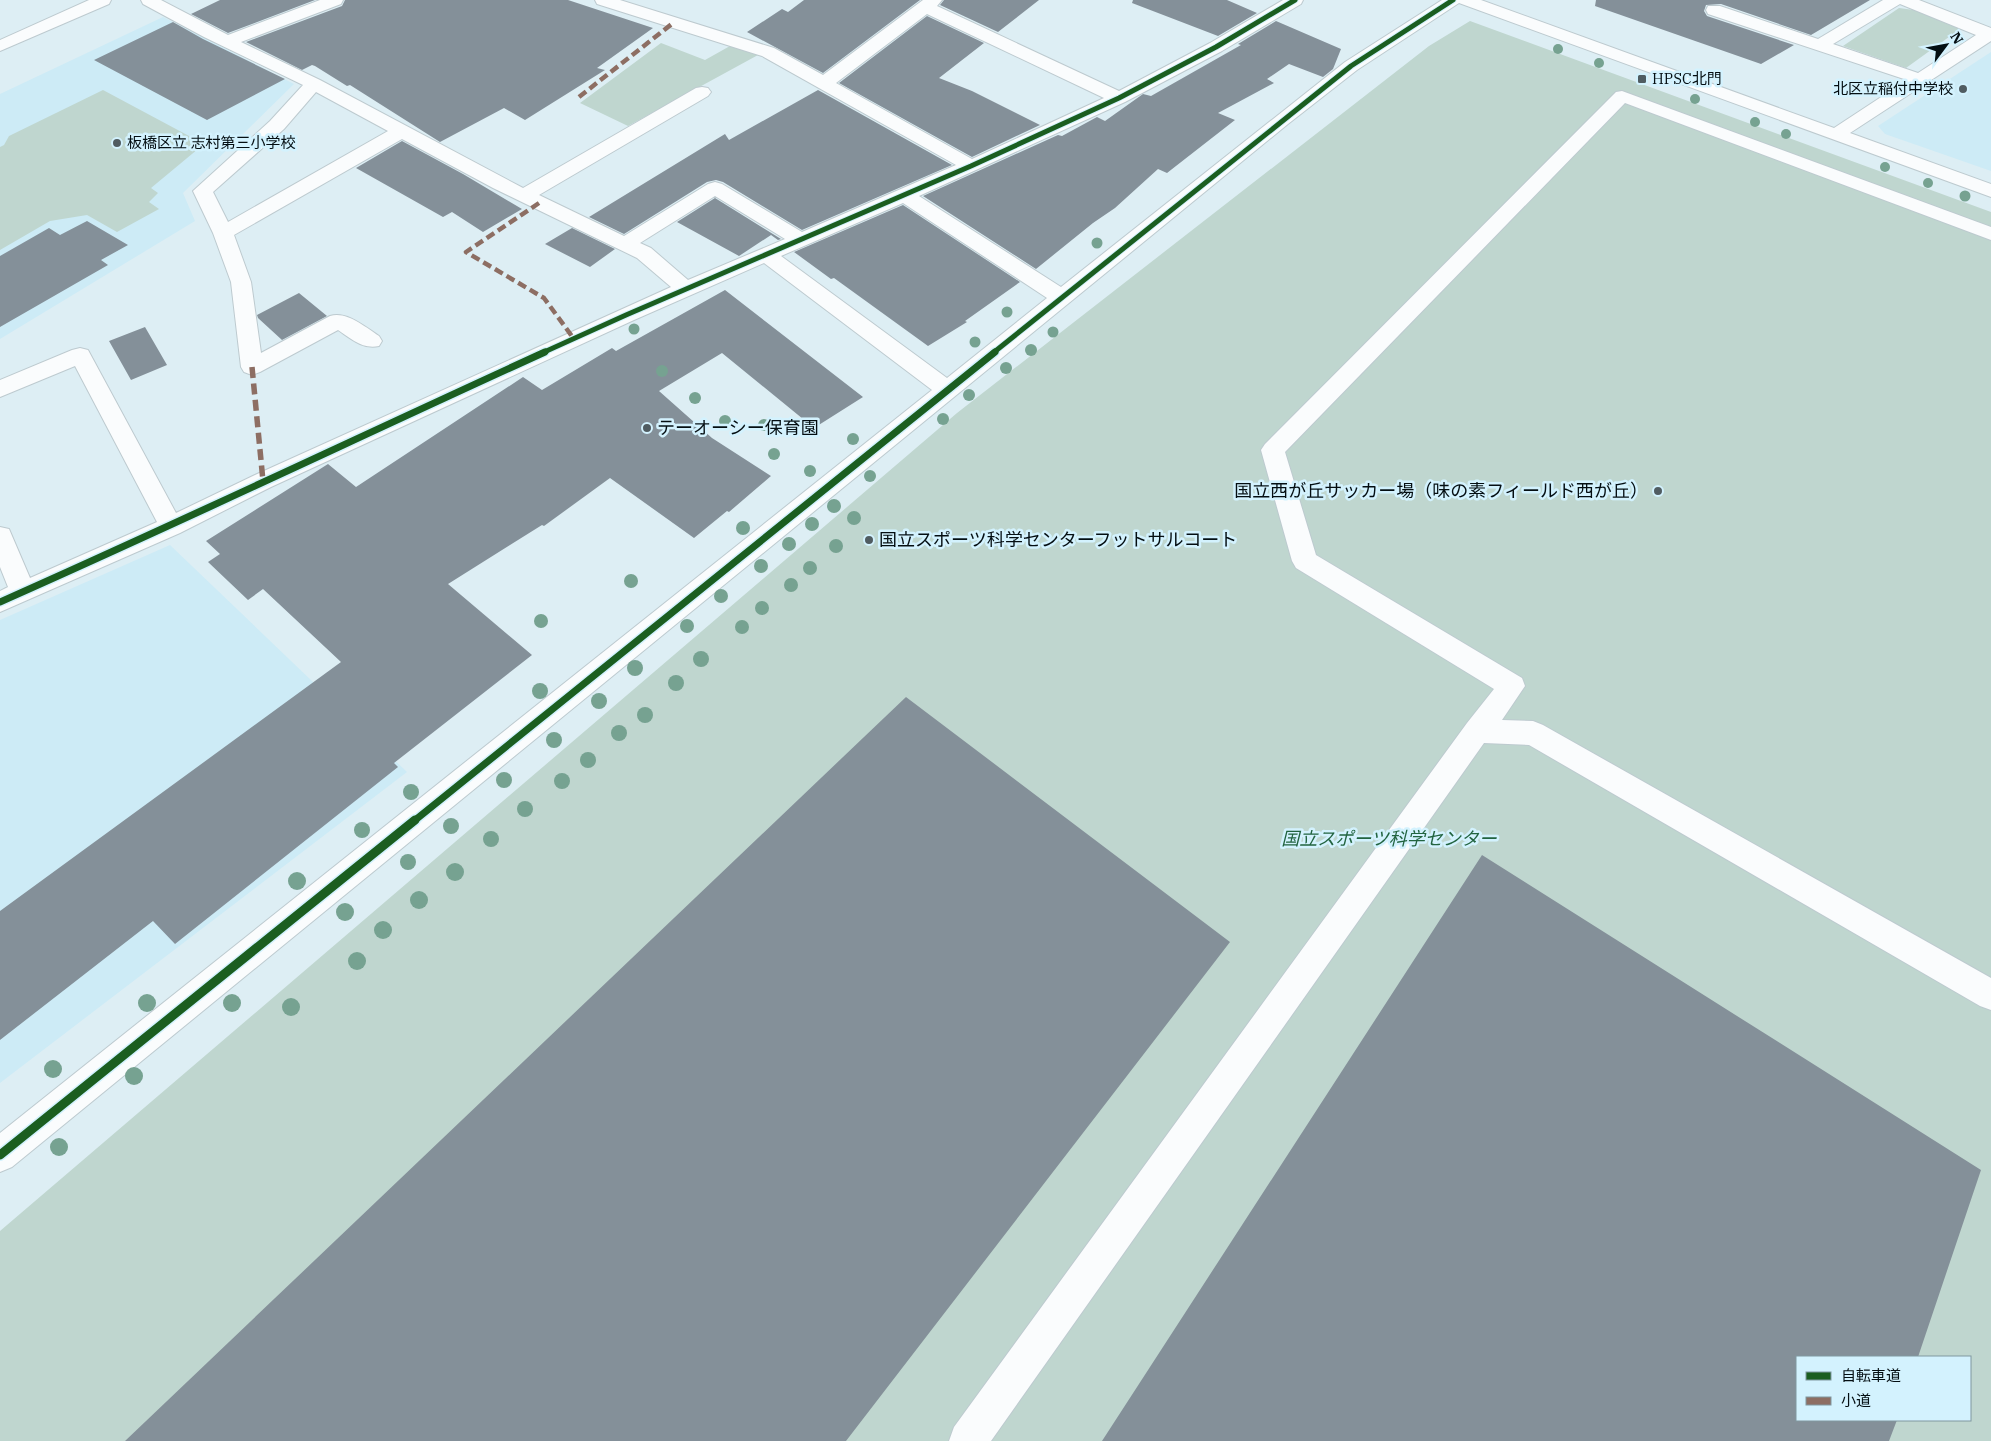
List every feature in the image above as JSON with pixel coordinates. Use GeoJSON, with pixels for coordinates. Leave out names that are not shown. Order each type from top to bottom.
{"type":"FeatureCollection","features":[{"type":"Feature","properties":{"kind":"street"},"geometry":{"type":"LineString","coordinates":[[0,46],[103,0]]}},
{"type":"Feature","properties":{"kind":"street"},"geometry":{"type":"LineString","coordinates":[[149,0],[525,195],[644,253],[686,289]]}},
{"type":"Feature","properties":{"kind":"street"},"geometry":{"type":"LineString","coordinates":[[228,41],[335,0]]}},
{"type":"Feature","properties":{"kind":"street"},"geometry":{"type":"LineString","coordinates":[[602,0],[768,52],[971,166]]}},
{"type":"Feature","properties":{"kind":"street"},"geometry":{"type":"LineString","coordinates":[[0,1155],[1351,66],[1453,0]]}},
{"type":"Feature","properties":{"kind":"street"},"geometry":{"type":"LineString","coordinates":[[1465,0],[1991,191]]}},
{"type":"Feature","properties":{"kind":"street"},"geometry":{"type":"LineString","coordinates":[[1820,45],[1895,0]]}},
{"type":"Feature","properties":{"kind":"street"},"geometry":{"type":"LineString","coordinates":[[1904,0],[1990,33]]}},
{"type":"Feature","properties":{"kind":"street"},"geometry":{"type":"LineString","coordinates":[[0,602],[171,526],[263,481],[686,289],[971,166],[1119,98],[1216,47],[1288,1]]}},
{"type":"Feature","properties":{"kind":"street"},"geometry":{"type":"LineString","coordinates":[[824,83],[930,4],[1119,98]]}},
{"type":"Feature","properties":{"kind":"street"},"geometry":{"type":"LineString","coordinates":[[1714,10],[1920,79]]}},
{"type":"Feature","properties":{"kind":"street"},"geometry":{"type":"LineString","coordinates":[[1835,135],[1990,33]]}},
{"type":"Feature","properties":{"kind":"street"},"geometry":{"type":"LineString","coordinates":[[314,84],[276,125],[203,191],[223,234],[241,282],[252,367],[338,321],[371,341]]}},
{"type":"Feature","properties":{"kind":"street"},"geometry":{"type":"LineString","coordinates":[[525,195],[702,92]]}},
{"type":"Feature","properties":{"kind":"street"},"geometry":{"type":"LineString","coordinates":[[968,1441],[1512,686],[1305,561],[1273,450],[1622,96],[1991,234]]}},
{"type":"Feature","properties":{"kind":"street"},"geometry":{"type":"LineString","coordinates":[[223,234],[402,131]]}},
{"type":"Feature","properties":{"kind":"street"},"geometry":{"type":"LineString","coordinates":[[625,244],[715,188],[801,240]]}},
{"type":"Feature","properties":{"kind":"street"},"geometry":{"type":"LineString","coordinates":[[905,194],[1062,298]]}},
{"type":"Feature","properties":{"kind":"street"},"geometry":{"type":"LineString","coordinates":[[766,255],[947,390]]}},
{"type":"Feature","properties":{"kind":"street"},"geometry":{"type":"LineString","coordinates":[[0,389],[80,355],[171,526]]}},
{"type":"Feature","properties":{"kind":"street"},"geometry":{"type":"LineString","coordinates":[[0,536],[23,592]]}},
{"type":"Feature","properties":{"kind":"street"},"geometry":{"type":"LineString","coordinates":[[1478,731],[1533,733],[1991,996]]}},
{"type":"Feature","properties":{"kind":"shaded area","name":"板橋区立 志村第三小学校"},"geometry":{"type":"Polygon","coordinates":[[[163,17],[294,84],[183,193],[195,221],[0,339],[0,94],[163,17]]]}},
{"type":"Feature","properties":{"kind":"shaded area","name":"北区立稲付中学校"},"geometry":{"type":"Polygon","coordinates":[[[1991,52],[1991,171],[1885,134],[1878,126],[1991,52]]]}},
{"type":"Feature","properties":{"kind":"shaded area"},"geometry":{"type":"Polygon","coordinates":[[[170,545],[407,772],[0,1083],[0,620],[170,545]]]}},
{"type":"Feature","properties":{"kind":"green space"},"geometry":{"type":"Polygon","coordinates":[[[1899,8],[1914,10],[1960,29],[1906,68],[1843,46],[1899,8]]]}},
{"type":"Feature","properties":{"kind":"green space","name":"国立スポーツ科学センター"},"geometry":{"type":"Polygon","coordinates":[[[1470,21],[1991,212],[1991,1441],[0,1441],[0,1231],[957,413],[1429,46],[1470,21]]]}},
{"type":"Feature","properties":{"kind":"green space"},"geometry":{"type":"Polygon","coordinates":[[[661,43],[705,60],[730,46],[758,55],[628,126],[580,103],[661,43]]]}},
{"type":"Feature","properties":{"kind":"green space"},"geometry":{"type":"Polygon","coordinates":[[[103,90],[204,144],[151,188],[158,193],[149,202],[159,209],[117,232],[87,215],[50,221],[0,250],[0,147],[4,145],[9,136],[103,90]]]}},
{"type":"Feature","properties":{"kind":"building"},"geometry":{"type":"Polygon","coordinates":[[[220,0],[315,0],[228,33],[191,14],[220,0]]]}},
{"type":"Feature","properties":{"kind":"building"},"geometry":{"type":"Polygon","coordinates":[[[345,0],[568,0],[653,28],[597,68],[605,70],[525,120],[504,108],[440,142],[350,85],[347,86],[315,66],[312,65],[302,70],[246,42],[342,6],[345,0]]]}},
{"type":"Feature","properties":{"kind":"building"},"geometry":{"type":"Polygon","coordinates":[[[804,0],[920,0],[823,73],[747,32],[782,9],[788,12],[804,0]]]}},
{"type":"Feature","properties":{"kind":"building"},"geometry":{"type":"Polygon","coordinates":[[[944,0],[1039,0],[998,32],[940,5],[944,0]]]}},
{"type":"Feature","properties":{"kind":"building"},"geometry":{"type":"Polygon","coordinates":[[[1133,0],[1227,0],[1257,13],[1218,36],[1132,3],[1133,0]]]}},
{"type":"Feature","properties":{"kind":"building"},"geometry":{"type":"Polygon","coordinates":[[[1596,0],[1870,0],[1811,35],[1721,4],[1706,5],[1704,11],[1707,16],[1794,45],[1761,64],[1595,6],[1596,0]]]}},
{"type":"Feature","properties":{"kind":"building"},"geometry":{"type":"Polygon","coordinates":[[[927,16],[984,43],[939,78],[972,91],[1040,125],[972,157],[839,83],[927,16]]]}},
{"type":"Feature","properties":{"kind":"building"},"geometry":{"type":"Polygon","coordinates":[[[1276,21],[1341,49],[1333,69],[1323,77],[1289,64],[1267,79],[1274,83],[1218,113],[1235,120],[1167,173],[1158,169],[1115,208],[1093,223],[1036,269],[923,196],[1058,135],[1062,136],[1097,117],[1105,121],[1143,94],[1151,96],[1241,45],[1238,44],[1276,21]]]}},
{"type":"Feature","properties":{"kind":"building"},"geometry":{"type":"Polygon","coordinates":[[[173,22],[203,39],[285,79],[207,120],[94,60],[173,22]]]}},
{"type":"Feature","properties":{"kind":"building"},"geometry":{"type":"Polygon","coordinates":[[[818,90],[952,165],[802,230],[723,182],[716,180],[707,182],[624,234],[589,217],[725,134],[729,140],[818,90]]]}},
{"type":"Feature","properties":{"kind":"building"},"geometry":{"type":"Polygon","coordinates":[[[402,141],[522,209],[483,232],[452,212],[443,217],[356,168],[402,141]]]}},
{"type":"Feature","properties":{"kind":"building"},"geometry":{"type":"Polygon","coordinates":[[[715,198],[781,239],[778,240],[771,235],[739,256],[677,222],[715,198]]]}},
{"type":"Feature","properties":{"kind":"building"},"geometry":{"type":"Polygon","coordinates":[[[903,205],[1020,282],[965,321],[967,322],[928,346],[834,278],[831,279],[794,252],[903,205]]]}},
{"type":"Feature","properties":{"kind":"building"},"geometry":{"type":"Polygon","coordinates":[[[87,221],[128,245],[101,260],[108,265],[0,327],[0,256],[49,228],[60,235],[87,221]]]}},
{"type":"Feature","properties":{"kind":"building"},"geometry":{"type":"Polygon","coordinates":[[[572,228],[615,249],[590,267],[545,244],[572,228]]]}},
{"type":"Feature","properties":{"kind":"building"},"geometry":{"type":"Polygon","coordinates":[[[725,290],[863,397],[814,428],[722,353],[659,391],[712,438],[771,476],[729,512],[727,511],[694,538],[610,478],[544,526],[542,525],[448,584],[532,655],[394,763],[398,767],[175,944],[153,921],[0,1040],[0,911],[341,662],[263,589],[248,600],[208,562],[220,554],[206,541],[328,464],[356,487],[523,377],[542,390],[612,348],[616,351],[725,290]]]}},
{"type":"Feature","properties":{"kind":"building"},"geometry":{"type":"Polygon","coordinates":[[[299,293],[327,316],[282,340],[257,315],[299,293]]]}},
{"type":"Feature","properties":{"kind":"building"},"geometry":{"type":"Polygon","coordinates":[[[145,327],[167,365],[131,380],[109,341],[145,327]]]}},
{"type":"Feature","properties":{"kind":"building"},"geometry":{"type":"Polygon","coordinates":[[[906,697],[1230,942],[846,1441],[125,1441],[906,697]]]}},
{"type":"Feature","properties":{"kind":"building"},"geometry":{"type":"Polygon","coordinates":[[[1482,855],[1981,1170],[1918,1356],[1796,1356],[1796,1421],[1897,1421],[1889,1441],[1102,1441],[1482,855]]]}},
{"type":"Feature","properties":{"kind":"marked path"},"geometry":{"type":"LineString","coordinates":[[579,97],[673,23]]}},
{"type":"Feature","properties":{"kind":"marked path"},"geometry":{"type":"LineString","coordinates":[[539,203],[466,252],[544,298],[574,339]]}},
{"type":"Feature","properties":{"kind":"marked path"},"geometry":{"type":"LineString","coordinates":[[252,367],[263,481]]}},
{"type":"Feature","properties":{"kind":"cycle path"},"geometry":{"type":"LineString","coordinates":[[0,602],[171,526],[263,481],[626,315],[971,166],[1119,98],[1216,47],[1295,0]]}},
{"type":"Feature","properties":{"kind":"cycle path"},"geometry":{"type":"LineString","coordinates":[[0,1155],[1282,120],[1351,66],[1453,0]]}},
{"type":"Feature","properties":{"kind":"place","name":"HPSC北門"},"geometry":{"type":"Point","coordinates":[1642,79]}},
{"type":"Feature","properties":{"kind":"place","name":"北区立稲付中学校"},"geometry":{"type":"Point","coordinates":[1963,89]}},
{"type":"Feature","properties":{"kind":"place","name":"板橋区立 志村第三小学校"},"geometry":{"type":"Point","coordinates":[117,143]}},
{"type":"Feature","properties":{"kind":"place","name":"テーオーシー保育園"},"geometry":{"type":"Point","coordinates":[647,428]}},
{"type":"Feature","properties":{"kind":"place","name":"国立西が丘サッカー場（味の素フィールド西が丘）"},"geometry":{"type":"Point","coordinates":[1658,491]}},
{"type":"Feature","properties":{"kind":"place","name":"国立スポーツ科学センターフットサルコート"},"geometry":{"type":"Point","coordinates":[869,540]}}]}
